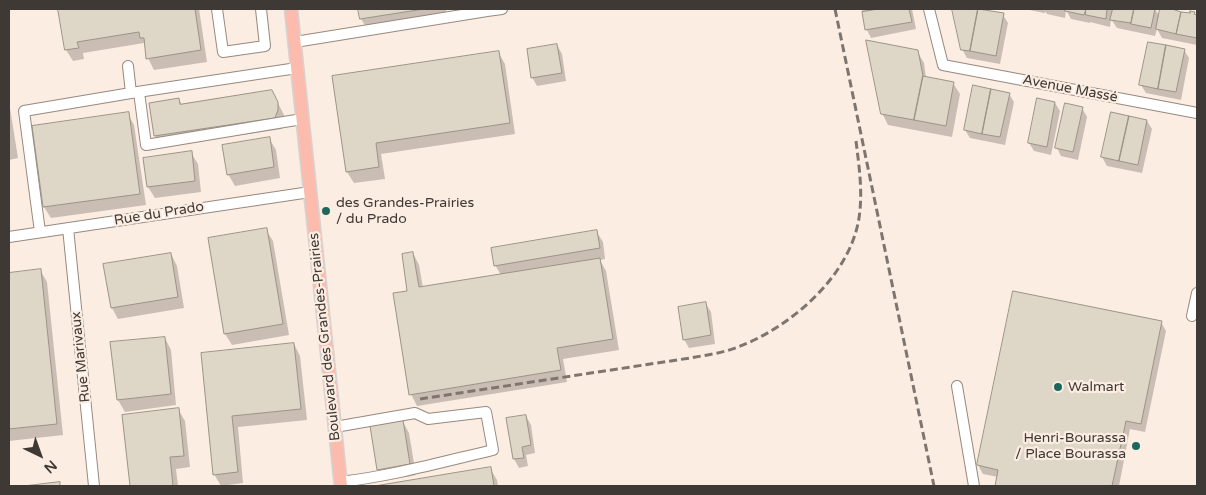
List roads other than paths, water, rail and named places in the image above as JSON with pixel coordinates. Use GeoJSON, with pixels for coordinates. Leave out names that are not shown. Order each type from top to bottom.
{"type":"FeatureCollection","features":[{"type":"Feature","properties":{"kind":"main road","name":"Boulevard des Grandes-Prairies"},"geometry":{"type":"LineString","coordinates":[[291,9],[341,484]]}},
{"type":"Feature","properties":{"kind":"street"},"geometry":{"type":"LineString","coordinates":[[217,9],[223,52],[265,46],[261,9]]}},
{"type":"Feature","properties":{"kind":"street"},"geometry":{"type":"LineString","coordinates":[[295,42],[502,9]]}},
{"type":"Feature","properties":{"kind":"street","name":"Avenue Massé"},"geometry":{"type":"LineString","coordinates":[[929,9],[943,65],[1197,113]]}},
{"type":"Feature","properties":{"kind":"street"},"geometry":{"type":"LineString","coordinates":[[128,66],[146,145],[302,119]]}},
{"type":"Feature","properties":{"kind":"street"},"geometry":{"type":"LineString","coordinates":[[40,232],[24,111],[297,68]]}},
{"type":"Feature","properties":{"kind":"street","name":"Rue du Prado"},"geometry":{"type":"LineString","coordinates":[[9,237],[310,192]]}},
{"type":"Feature","properties":{"kind":"street","name":"Rue Marivaux"},"geometry":{"type":"LineString","coordinates":[[68,228],[94,486]]}},
{"type":"Feature","properties":{"kind":"street"},"geometry":{"type":"LineString","coordinates":[[1192,316],[1197,293]]}},
{"type":"Feature","properties":{"kind":"street"},"geometry":{"type":"LineString","coordinates":[[957,386],[974,486]]}},
{"type":"Feature","properties":{"kind":"street"},"geometry":{"type":"LineString","coordinates":[[335,426],[415,413],[428,419],[486,412],[493,450],[416,469],[341,484]]}},
{"type":"Feature","properties":{"kind":"railway"},"geometry":{"type":"LineString","coordinates":[[835,9],[934,486]]}},
{"type":"Feature","properties":{"kind":"railway"},"geometry":{"type":"LineString","coordinates":[[420,399],[714,354],[738,347],[778,327],[815,297],[831,279],[844,260],[853,239],[859,218],[861,199],[856,141]]}},
{"type":"Feature","properties":{"kind":"place","name":"des Grandes-Prairies / du Prado"},"geometry":{"type":"Point","coordinates":[326,211]}},
{"type":"Feature","properties":{"kind":"place","name":"Walmart"},"geometry":{"type":"Point","coordinates":[1058,387]}},
{"type":"Feature","properties":{"kind":"place","name":"Henri-Bourassa / Place Bourassa"},"geometry":{"type":"Point","coordinates":[1136,446]}}]}
